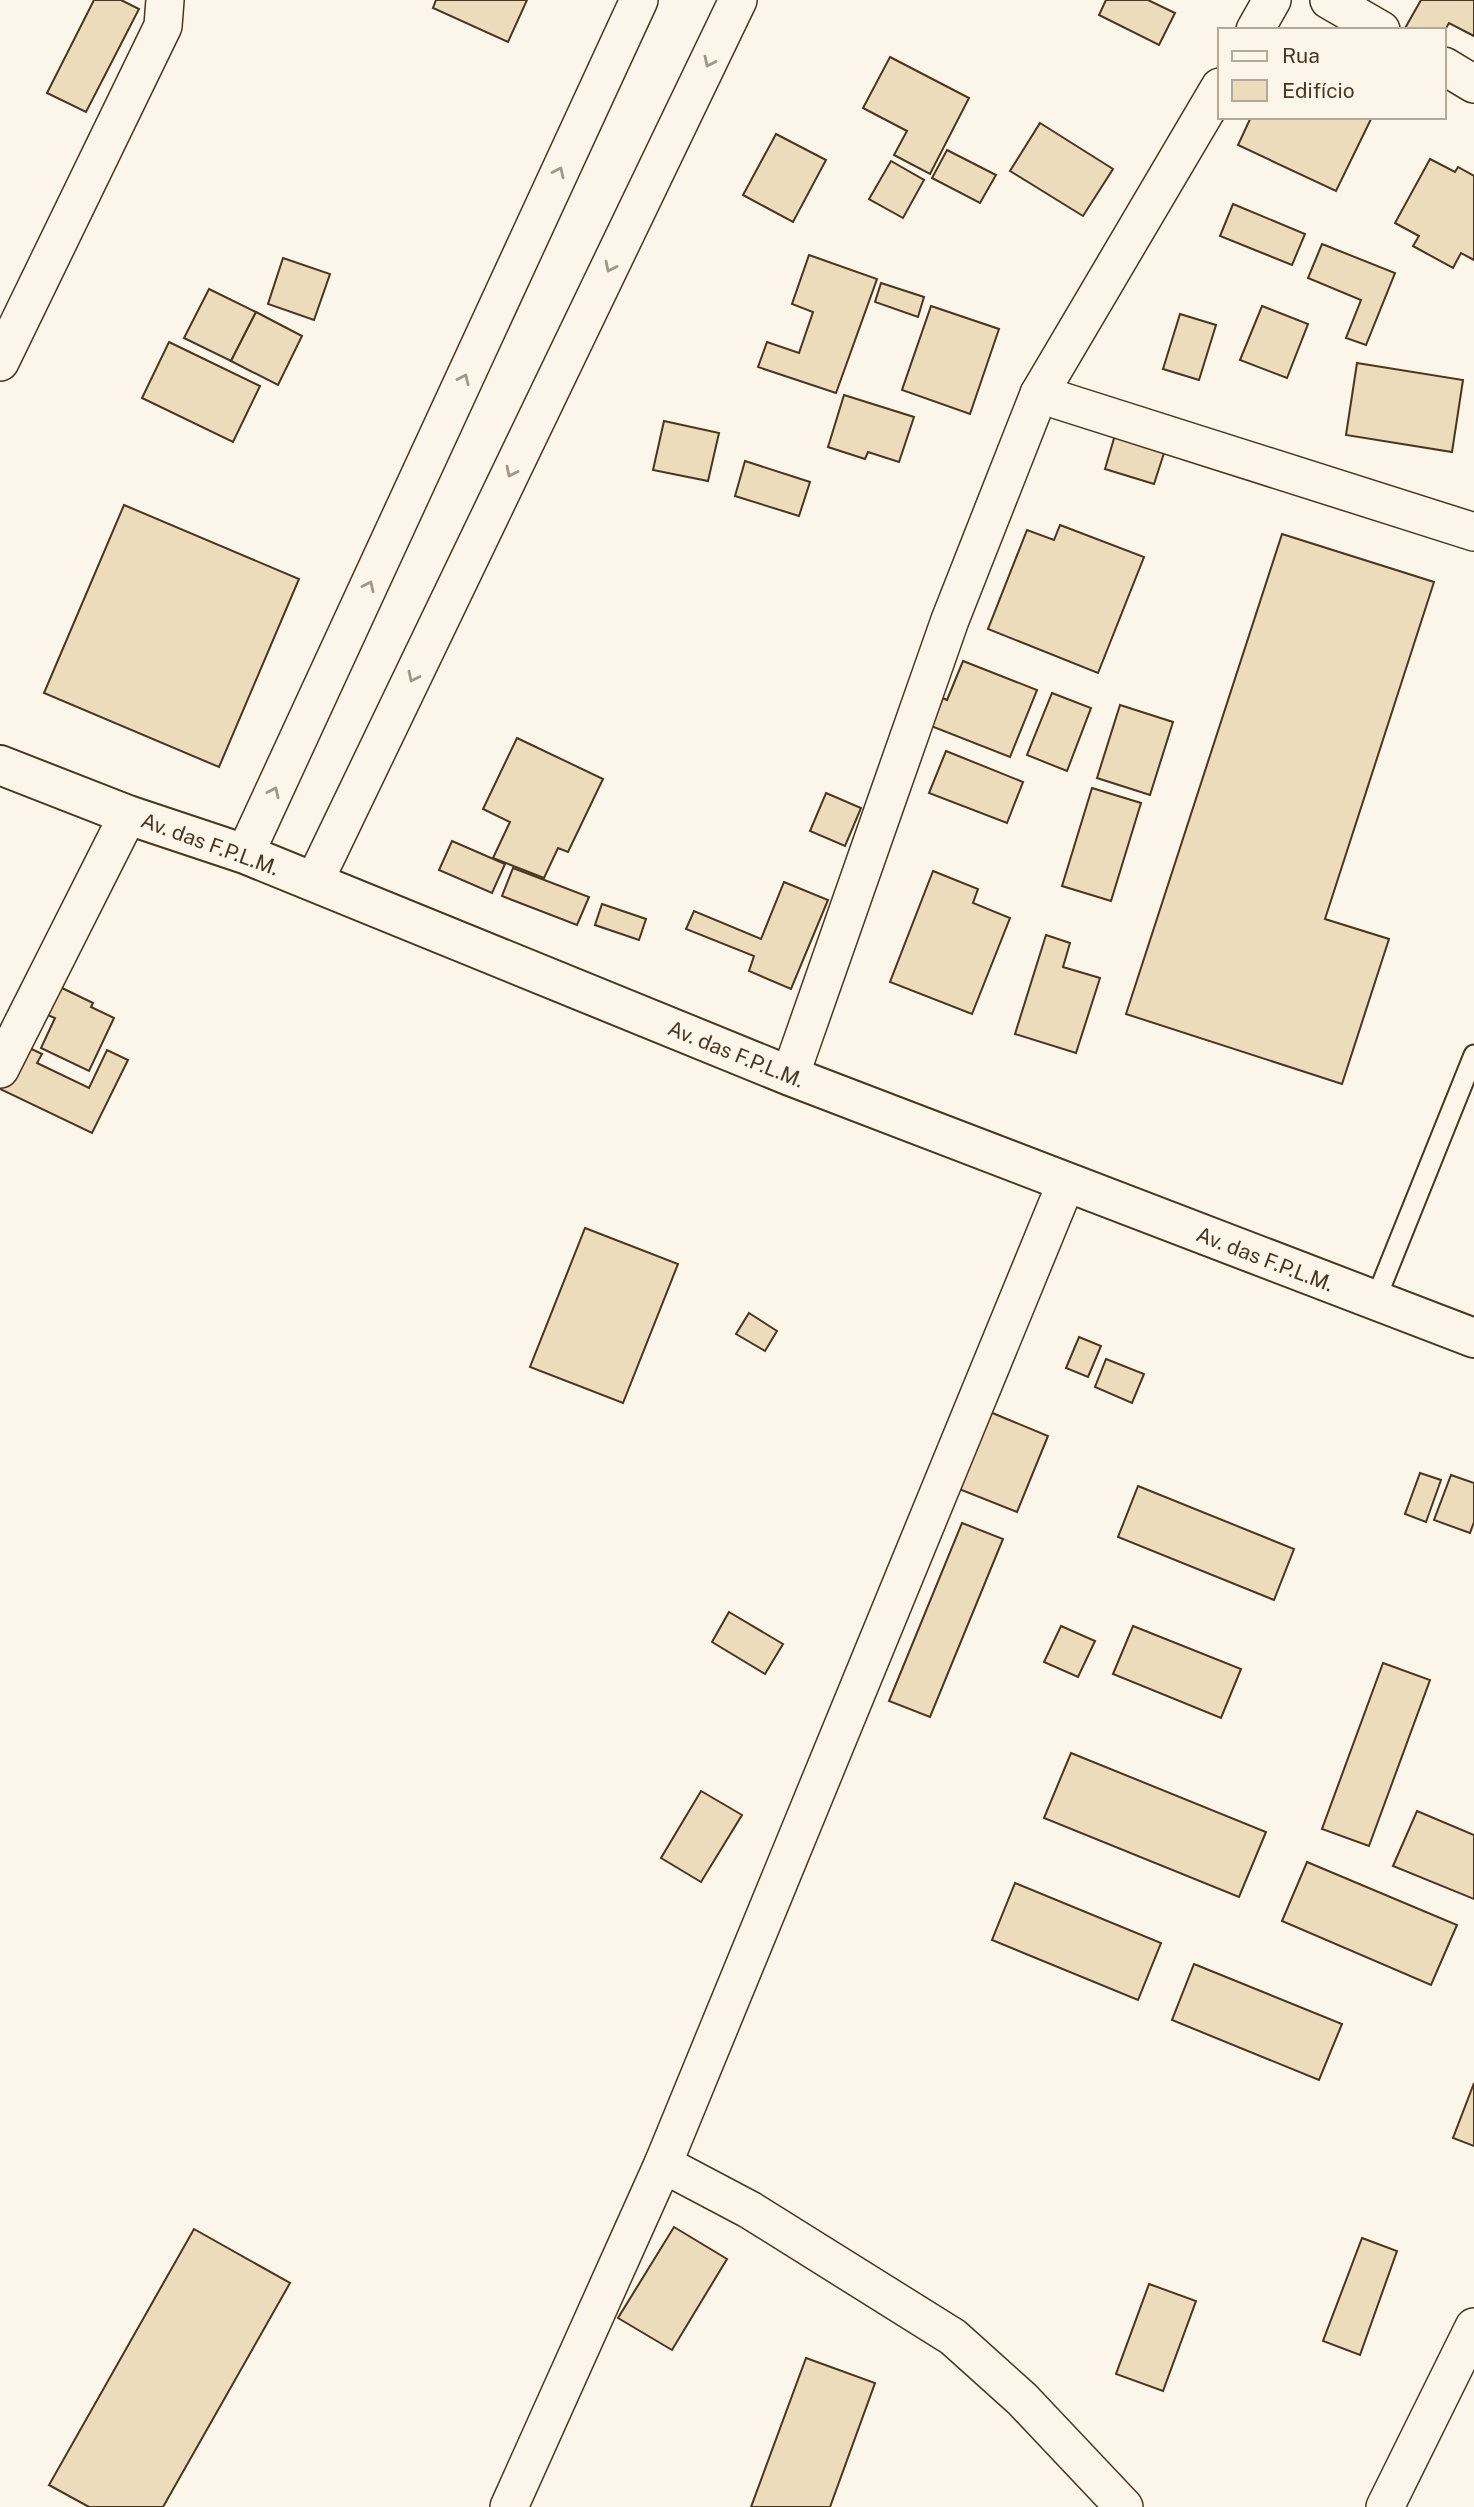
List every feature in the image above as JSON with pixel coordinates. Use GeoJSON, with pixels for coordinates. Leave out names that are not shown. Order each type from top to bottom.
{"type":"FeatureCollection","features":[{"type":"Feature","properties":{"kind":"main road","name":"Av. das F.P.L.M."},"geometry":{"type":"LineString","coordinates":[[0,765],[128,815],[245,854],[790,1076],[1474,1338]]}},
{"type":"Feature","properties":{"kind":"street"},"geometry":{"type":"LineString","coordinates":[[2,352],[163,26],[165,0]]}},
{"type":"Feature","properties":{"kind":"street"},"geometry":{"type":"LineString","coordinates":[[245,854],[639,0]]}},
{"type":"Feature","properties":{"kind":"street"},"geometry":{"type":"LineString","coordinates":[[314,882],[738,0]]}},
{"type":"Feature","properties":{"kind":"street"},"geometry":{"type":"LineString","coordinates":[[1256,28],[1272,0]]}},
{"type":"Feature","properties":{"kind":"street"},"geometry":{"type":"LineString","coordinates":[[1329,0],[1378,28]]}},
{"type":"Feature","properties":{"kind":"street"},"geometry":{"type":"LineString","coordinates":[[1446,67],[1474,83]]}},
{"type":"Feature","properties":{"kind":"street"},"geometry":{"type":"LineString","coordinates":[[790,1076],[950,620],[1039,394],[1218,90]]}},
{"type":"Feature","properties":{"kind":"street"},"geometry":{"type":"LineString","coordinates":[[1039,394],[1474,532]]}},
{"type":"Feature","properties":{"kind":"street"},"geometry":{"type":"LineString","coordinates":[[0,1069],[128,815]]}},
{"type":"Feature","properties":{"kind":"street"},"geometry":{"type":"LineString","coordinates":[[509,2507],[663,2164],[1066,1183]]}},
{"type":"Feature","properties":{"kind":"street"},"geometry":{"type":"LineString","coordinates":[[663,2164],[750,2210],[953,2337],[1022,2399],[1124,2507]]}},
{"type":"Feature","properties":{"kind":"street"},"geometry":{"type":"LineString","coordinates":[[1385,2507],[1474,2329]]}},
{"type":"Feature","properties":{"kind":"lane"},"geometry":{"type":"LineString","coordinates":[[1375,1301],[1474,1055]]}},
{"type":"Feature","properties":{"kind":"building"},"geometry":{"type":"Polygon","coordinates":[[[94,0],[121,0],[139,9],[86,112],[47,93],[94,0]]]}},
{"type":"Feature","properties":{"kind":"building"},"geometry":{"type":"Polygon","coordinates":[[[436,0],[527,0],[508,42],[433,8],[436,0]]]}},
{"type":"Feature","properties":{"kind":"building"},"geometry":{"type":"Polygon","coordinates":[[[1106,0],[1148,0],[1175,13],[1159,45],[1099,15],[1106,0]]]}},
{"type":"Feature","properties":{"kind":"building"},"geometry":{"type":"Polygon","coordinates":[[[1421,0],[1474,0],[1474,36],[1449,23],[1446,28],[1405,28],[1421,0]]]}},
{"type":"Feature","properties":{"kind":"building"},"geometry":{"type":"Polygon","coordinates":[[[890,57],[969,98],[930,174],[894,155],[907,131],[863,108],[890,57]]]}},
{"type":"Feature","properties":{"kind":"building"},"geometry":{"type":"Polygon","coordinates":[[[1250,119],[1371,119],[1336,191],[1238,145],[1250,119]]]}},
{"type":"Feature","properties":{"kind":"building"},"geometry":{"type":"Polygon","coordinates":[[[1040,123],[1113,169],[1083,216],[1010,171],[1040,123]]]}},
{"type":"Feature","properties":{"kind":"building"},"geometry":{"type":"Polygon","coordinates":[[[776,134],[826,160],[793,222],[743,195],[776,134]]]}},
{"type":"Feature","properties":{"kind":"building"},"geometry":{"type":"Polygon","coordinates":[[[947,150],[996,175],[980,203],[932,178],[947,150]]]}},
{"type":"Feature","properties":{"kind":"building"},"geometry":{"type":"Polygon","coordinates":[[[1430,159],[1455,172],[1458,167],[1474,176],[1474,260],[1461,253],[1453,268],[1413,246],[1419,236],[1395,223],[1430,159]]]}},
{"type":"Feature","properties":{"kind":"building"},"geometry":{"type":"Polygon","coordinates":[[[891,161],[924,180],[903,218],[869,199],[891,161]]]}},
{"type":"Feature","properties":{"kind":"building"},"geometry":{"type":"Polygon","coordinates":[[[1233,204],[1305,234],[1292,265],[1220,236],[1233,204]]]}},
{"type":"Feature","properties":{"kind":"building"},"geometry":{"type":"Polygon","coordinates":[[[1322,244],[1395,273],[1366,345],[1346,338],[1361,300],[1308,278],[1322,244]]]}},
{"type":"Feature","properties":{"kind":"building"},"geometry":{"type":"Polygon","coordinates":[[[809,255],[877,279],[836,393],[758,367],[767,342],[799,353],[813,312],[792,304],[809,255]]]}},
{"type":"Feature","properties":{"kind":"building"},"geometry":{"type":"Polygon","coordinates":[[[283,258],[330,274],[314,320],[268,304],[283,258]]]}},
{"type":"Feature","properties":{"kind":"building"},"geometry":{"type":"Polygon","coordinates":[[[881,283],[924,297],[918,317],[875,302],[881,283]]]}},
{"type":"Feature","properties":{"kind":"building"},"geometry":{"type":"Polygon","coordinates":[[[209,289],[256,312],[231,361],[184,338],[209,289]]]}},
{"type":"Feature","properties":{"kind":"building"},"geometry":{"type":"Polygon","coordinates":[[[931,306],[999,329],[970,414],[902,390],[931,306]]]}},
{"type":"Feature","properties":{"kind":"building"},"geometry":{"type":"Polygon","coordinates":[[[1262,306],[1308,324],[1287,378],[1240,360],[1262,306]]]}},
{"type":"Feature","properties":{"kind":"building"},"geometry":{"type":"Polygon","coordinates":[[[256,312],[302,336],[278,385],[231,361],[256,312]]]}},
{"type":"Feature","properties":{"kind":"building"},"geometry":{"type":"Polygon","coordinates":[[[1180,314],[1216,325],[1199,380],[1163,369],[1180,314]]]}},
{"type":"Feature","properties":{"kind":"building"},"geometry":{"type":"Polygon","coordinates":[[[169,342],[260,386],[233,442],[142,398],[169,342]]]}},
{"type":"Feature","properties":{"kind":"building"},"geometry":{"type":"Polygon","coordinates":[[[1357,363],[1463,380],[1452,452],[1346,435],[1357,363]]]}},
{"type":"Feature","properties":{"kind":"building"},"geometry":{"type":"Polygon","coordinates":[[[844,395],[914,417],[899,462],[868,452],[865,459],[828,447],[844,395]]]}},
{"type":"Feature","properties":{"kind":"building"},"geometry":{"type":"Polygon","coordinates":[[[664,421],[719,433],[708,481],[653,470],[664,421]]]}},
{"type":"Feature","properties":{"kind":"building"},"geometry":{"type":"Polygon","coordinates":[[[1115,435],[1165,450],[1154,484],[1105,469],[1115,435]]]}},
{"type":"Feature","properties":{"kind":"building"},"geometry":{"type":"Polygon","coordinates":[[[745,461],[810,482],[799,516],[735,496],[745,461]]]}},
{"type":"Feature","properties":{"kind":"building"},"geometry":{"type":"Polygon","coordinates":[[[124,505],[299,579],[219,767],[44,693],[124,505]]]}},
{"type":"Feature","properties":{"kind":"building"},"geometry":{"type":"Polygon","coordinates":[[[1060,525],[1144,557],[1098,673],[988,629],[1027,530],[1054,540],[1060,525]]]}},
{"type":"Feature","properties":{"kind":"building"},"geometry":{"type":"Polygon","coordinates":[[[1282,534],[1434,582],[1325,919],[1389,939],[1342,1084],[1126,1014],[1282,534]]]}},
{"type":"Feature","properties":{"kind":"building"},"geometry":{"type":"Polygon","coordinates":[[[963,661],[1037,690],[1010,757],[931,726],[943,698],[947,700],[963,661]]]}},
{"type":"Feature","properties":{"kind":"building"},"geometry":{"type":"Polygon","coordinates":[[[1052,693],[1091,708],[1067,771],[1027,755],[1052,693]]]}},
{"type":"Feature","properties":{"kind":"building"},"geometry":{"type":"Polygon","coordinates":[[[1120,705],[1173,722],[1150,795],[1097,778],[1120,705]]]}},
{"type":"Feature","properties":{"kind":"building"},"geometry":{"type":"Polygon","coordinates":[[[517,738],[603,779],[568,852],[558,848],[544,878],[493,858],[510,822],[483,809],[517,738]]]}},
{"type":"Feature","properties":{"kind":"building"},"geometry":{"type":"Polygon","coordinates":[[[946,751],[1023,782],[1007,823],[929,793],[946,751]]]}},
{"type":"Feature","properties":{"kind":"building"},"geometry":{"type":"Polygon","coordinates":[[[1092,788],[1141,803],[1111,901],[1062,886],[1092,788]]]}},
{"type":"Feature","properties":{"kind":"building"},"geometry":{"type":"Polygon","coordinates":[[[826,793],[861,808],[845,846],[810,831],[826,793]]]}},
{"type":"Feature","properties":{"kind":"building"},"geometry":{"type":"Polygon","coordinates":[[[452,841],[505,864],[492,893],[439,870],[452,841]]]}},
{"type":"Feature","properties":{"kind":"building"},"geometry":{"type":"Polygon","coordinates":[[[513,868],[589,897],[577,925],[502,896],[513,868]]]}},
{"type":"Feature","properties":{"kind":"building"},"geometry":{"type":"Polygon","coordinates":[[[933,871],[978,889],[973,903],[1010,918],[972,1014],[890,982],[933,871]]]}},
{"type":"Feature","properties":{"kind":"building"},"geometry":{"type":"Polygon","coordinates":[[[784,882],[828,900],[791,989],[749,971],[754,956],[686,929],[694,911],[761,939],[784,882]]]}},
{"type":"Feature","properties":{"kind":"building"},"geometry":{"type":"Polygon","coordinates":[[[602,904],[646,919],[639,940],[595,925],[602,904]]]}},
{"type":"Feature","properties":{"kind":"building"},"geometry":{"type":"Polygon","coordinates":[[[1046,935],[1070,943],[1063,967],[1100,978],[1076,1053],[1015,1034],[1046,935]]]}},
{"type":"Feature","properties":{"kind":"building"},"geometry":{"type":"Polygon","coordinates":[[[58,986],[93,1003],[91,1007],[114,1018],[89,1071],[41,1048],[55,1018],[45,1014],[58,986]]]}},
{"type":"Feature","properties":{"kind":"building"},"geometry":{"type":"Polygon","coordinates":[[[19,1043],[42,1054],[37,1063],[89,1088],[107,1050],[128,1060],[92,1133],[0,1089],[0,1082],[19,1043]]]}},
{"type":"Feature","properties":{"kind":"building"},"geometry":{"type":"Polygon","coordinates":[[[585,1228],[678,1264],[623,1403],[530,1367],[585,1228]]]}},
{"type":"Feature","properties":{"kind":"building"},"geometry":{"type":"Polygon","coordinates":[[[749,1313],[777,1331],[765,1351],[736,1334],[749,1313]]]}},
{"type":"Feature","properties":{"kind":"building"},"geometry":{"type":"Polygon","coordinates":[[[1079,1337],[1101,1346],[1088,1377],[1066,1368],[1079,1337]]]}},
{"type":"Feature","properties":{"kind":"building"},"geometry":{"type":"Polygon","coordinates":[[[1106,1359],[1144,1374],[1132,1403],[1095,1387],[1106,1359]]]}},
{"type":"Feature","properties":{"kind":"building"},"geometry":{"type":"Polygon","coordinates":[[[990,1412],[1048,1436],[1017,1512],[959,1489],[990,1412]]]}},
{"type":"Feature","properties":{"kind":"building"},"geometry":{"type":"Polygon","coordinates":[[[1420,1473],[1441,1480],[1426,1522],[1405,1514],[1420,1473]]]}},
{"type":"Feature","properties":{"kind":"building"},"geometry":{"type":"Polygon","coordinates":[[[1451,1475],[1474,1483],[1474,1522],[1470,1533],[1434,1520],[1451,1475]]]}},
{"type":"Feature","properties":{"kind":"building"},"geometry":{"type":"Polygon","coordinates":[[[1138,1486],[1294,1549],[1274,1600],[1118,1537],[1138,1486]]]}},
{"type":"Feature","properties":{"kind":"building"},"geometry":{"type":"Polygon","coordinates":[[[962,1523],[1003,1539],[930,1717],[889,1701],[962,1523]]]}},
{"type":"Feature","properties":{"kind":"building"},"geometry":{"type":"Polygon","coordinates":[[[729,1612],[783,1644],[765,1674],[712,1642],[729,1612]]]}},
{"type":"Feature","properties":{"kind":"building"},"geometry":{"type":"Polygon","coordinates":[[[1061,1626],[1095,1641],[1078,1677],[1044,1662],[1061,1626]]]}},
{"type":"Feature","properties":{"kind":"building"},"geometry":{"type":"Polygon","coordinates":[[[1133,1626],[1241,1669],[1221,1718],[1113,1674],[1133,1626]]]}},
{"type":"Feature","properties":{"kind":"building"},"geometry":{"type":"Polygon","coordinates":[[[1383,1663],[1430,1680],[1369,1846],[1322,1829],[1383,1663]]]}},
{"type":"Feature","properties":{"kind":"building"},"geometry":{"type":"Polygon","coordinates":[[[1071,1753],[1266,1832],[1239,1897],[1044,1818],[1071,1753]]]}},
{"type":"Feature","properties":{"kind":"building"},"geometry":{"type":"Polygon","coordinates":[[[701,1791],[742,1815],[701,1882],[661,1858],[701,1791]]]}},
{"type":"Feature","properties":{"kind":"building"},"geometry":{"type":"Polygon","coordinates":[[[1417,1811],[1474,1835],[1474,1899],[1393,1866],[1417,1811]]]}},
{"type":"Feature","properties":{"kind":"building"},"geometry":{"type":"Polygon","coordinates":[[[1307,1862],[1457,1925],[1431,1985],[1282,1921],[1307,1862]]]}},
{"type":"Feature","properties":{"kind":"building"},"geometry":{"type":"Polygon","coordinates":[[[1015,1883],[1161,1943],[1138,2000],[992,1940],[1015,1883]]]}},
{"type":"Feature","properties":{"kind":"building"},"geometry":{"type":"Polygon","coordinates":[[[1194,1964],[1342,2024],[1319,2080],[1172,2020],[1194,1964]]]}},
{"type":"Feature","properties":{"kind":"building"},"geometry":{"type":"Polygon","coordinates":[[[1474,2083],[1474,2146],[1453,2138],[1474,2083]]]}},
{"type":"Feature","properties":{"kind":"building"},"geometry":{"type":"Polygon","coordinates":[[[674,2227],[727,2259],[672,2350],[618,2318],[674,2227]]]}},
{"type":"Feature","properties":{"kind":"building"},"geometry":{"type":"Polygon","coordinates":[[[194,2229],[290,2283],[163,2507],[89,2507],[49,2485],[194,2229]]]}},
{"type":"Feature","properties":{"kind":"building"},"geometry":{"type":"Polygon","coordinates":[[[1362,2238],[1397,2251],[1360,2355],[1323,2341],[1362,2238]]]}},
{"type":"Feature","properties":{"kind":"building"},"geometry":{"type":"Polygon","coordinates":[[[1149,2284],[1196,2301],[1163,2391],[1116,2374],[1149,2284]]]}},
{"type":"Feature","properties":{"kind":"building"},"geometry":{"type":"Polygon","coordinates":[[[806,2358],[875,2383],[830,2507],[751,2507],[806,2358]]]}}]}
